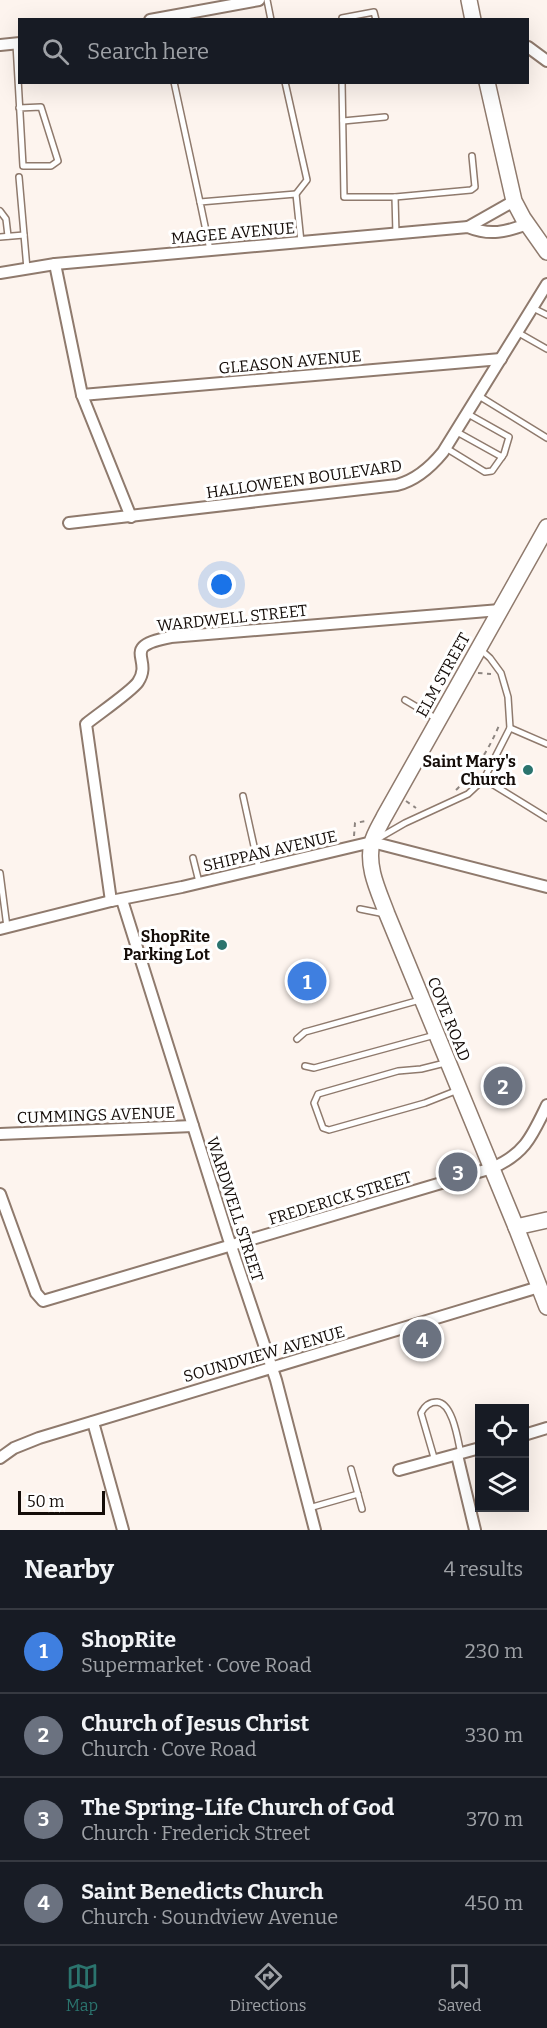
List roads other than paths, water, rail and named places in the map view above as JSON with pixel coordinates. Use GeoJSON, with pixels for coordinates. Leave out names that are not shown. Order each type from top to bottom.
{"type":"FeatureCollection","features":[{"type":"Feature","properties":{"kind":"main road"},"geometry":{"type":"LineString","coordinates":[[469,0],[473,18]]}},
{"type":"Feature","properties":{"kind":"main road"},"geometry":{"type":"LineString","coordinates":[[487,84],[514,201],[547,252]]}},
{"type":"Feature","properties":{"kind":"main road","name":"ELM STREET"},"geometry":{"type":"LineString","coordinates":[[372,842],[547,527]]}},
{"type":"Feature","properties":{"kind":"main road","name":"COVE ROAD"},"geometry":{"type":"LineString","coordinates":[[372,842],[370,860],[387,914],[547,1307]]}},
{"type":"Feature","properties":{"kind":"main road"},"geometry":{"type":"LineString","coordinates":[[516,1227],[547,1220]]}},
{"type":"Feature","properties":{"kind":"street"},"geometry":{"type":"LineString","coordinates":[[163,18],[259,0]]}},
{"type":"Feature","properties":{"kind":"street"},"geometry":{"type":"LineString","coordinates":[[0,45],[18,43]]}},
{"type":"Feature","properties":{"kind":"street"},"geometry":{"type":"LineString","coordinates":[[529,48],[547,61]]}},
{"type":"Feature","properties":{"kind":"street","name":"MAGEE AVENUE"},"geometry":{"type":"LineString","coordinates":[[468,227],[514,201]]}},
{"type":"Feature","properties":{"kind":"street","name":"MAGEE AVENUE"},"geometry":{"type":"LineString","coordinates":[[0,273],[55,264],[468,227],[490,233],[505,232],[527,224]]}},
{"type":"Feature","properties":{"kind":"street"},"geometry":{"type":"LineString","coordinates":[[55,264],[82,395],[131,517]]}},
{"type":"Feature","properties":{"kind":"street","name":"HALLOWEEN BOULEVARD"},"geometry":{"type":"LineString","coordinates":[[69,523],[397,485],[422,473],[433,464],[457,432],[547,284]]}},
{"type":"Feature","properties":{"kind":"street","name":"GLEASON AVENUE"},"geometry":{"type":"LineString","coordinates":[[82,395],[501,359]]}},
{"type":"Feature","properties":{"kind":"street","name":"WARDWELL STREET"},"geometry":{"type":"LineString","coordinates":[[315,1530],[272,1369],[193,1126],[116,901],[86,724],[138,683],[142,671],[140,655],[143,646],[151,641],[171,637],[500,610]]}},
{"type":"Feature","properties":{"kind":"street","name":"SHIPPAN AVENUE"},"geometry":{"type":"LineString","coordinates":[[4,928],[372,842],[547,886]]}},
{"type":"Feature","properties":{"kind":"street","name":"FREDERICK STREET"},"geometry":{"type":"LineString","coordinates":[[0,1194],[36,1293],[43,1301],[492,1168],[508,1161],[530,1140],[547,1105]]}},
{"type":"Feature","properties":{"kind":"street","name":"CUMMINGS AVENUE"},"geometry":{"type":"LineString","coordinates":[[0,1134],[193,1126]]}},
{"type":"Feature","properties":{"kind":"street","name":"SOUNDVIEW AVENUE"},"geometry":{"type":"LineString","coordinates":[[0,1458],[14,1448],[39,1438],[539,1287]]}},
{"type":"Feature","properties":{"kind":"street"},"geometry":{"type":"LineString","coordinates":[[93,1422],[123,1530]]}},
{"type":"Feature","properties":{"kind":"street"},"geometry":{"type":"LineString","coordinates":[[529,1434],[547,1428]]}},
{"type":"Feature","properties":{"kind":"street"},"geometry":{"type":"LineString","coordinates":[[399,1470],[475,1449]]}},
{"type":"Feature","properties":{"kind":"street"},"geometry":{"type":"LineString","coordinates":[[459,1454],[475,1530]]}},
{"type":"Feature","properties":{"kind":"lane"},"geometry":{"type":"LineString","coordinates":[[267,0],[271,18]]}},
{"type":"Feature","properties":{"kind":"lane"},"geometry":{"type":"LineString","coordinates":[[342,18],[374,12],[376,18]]}},
{"type":"Feature","properties":{"kind":"lane"},"geometry":{"type":"LineString","coordinates":[[19,84],[19,108],[22,166],[51,166],[58,161],[41,107],[19,108]]}},
{"type":"Feature","properties":{"kind":"lane"},"geometry":{"type":"LineString","coordinates":[[174,84],[210,250]]}},
{"type":"Feature","properties":{"kind":"lane"},"geometry":{"type":"LineString","coordinates":[[285,84],[307,180],[296,194],[301,242]]}},
{"type":"Feature","properties":{"kind":"lane"},"geometry":{"type":"LineString","coordinates":[[344,84],[344,197],[395,196],[471,190],[475,187],[472,156]]}},
{"type":"Feature","properties":{"kind":"lane"},"geometry":{"type":"LineString","coordinates":[[343,121],[385,117]]}},
{"type":"Feature","properties":{"kind":"lane"},"geometry":{"type":"LineString","coordinates":[[19,177],[27,269]]}},
{"type":"Feature","properties":{"kind":"lane"},"geometry":{"type":"LineString","coordinates":[[200,202],[296,194]]}},
{"type":"Feature","properties":{"kind":"lane"},"geometry":{"type":"LineString","coordinates":[[395,196],[396,234]]}},
{"type":"Feature","properties":{"kind":"lane"},"geometry":{"type":"LineString","coordinates":[[0,211],[6,219],[8,236]]}},
{"type":"Feature","properties":{"kind":"lane"},"geometry":{"type":"LineString","coordinates":[[0,237],[24,234]]}},
{"type":"Feature","properties":{"kind":"lane"},"geometry":{"type":"LineString","coordinates":[[532,307],[547,315]]}},
{"type":"Feature","properties":{"kind":"lane"},"geometry":{"type":"LineString","coordinates":[[517,332],[547,349]]}},
{"type":"Feature","properties":{"kind":"lane"},"geometry":{"type":"LineString","coordinates":[[479,396],[547,438]]}},
{"type":"Feature","properties":{"kind":"lane"},"geometry":{"type":"LineString","coordinates":[[446,448],[485,472],[492,471],[502,457],[509,437],[468,414]]}},
{"type":"Feature","properties":{"kind":"lane"},"geometry":{"type":"LineString","coordinates":[[457,432],[502,457]]}},
{"type":"Feature","properties":{"kind":"lane"},"geometry":{"type":"LineString","coordinates":[[372,842],[405,823],[468,794],[484,779],[510,728],[508,697],[501,673],[479,648]]}},
{"type":"Feature","properties":{"kind":"lane"},"geometry":{"type":"LineString","coordinates":[[405,700],[439,720]]}},
{"type":"Feature","properties":{"kind":"lane"},"geometry":{"type":"LineString","coordinates":[[510,728],[547,744]]}},
{"type":"Feature","properties":{"kind":"lane"},"geometry":{"type":"LineString","coordinates":[[484,779],[547,818]]}},
{"type":"Feature","properties":{"kind":"lane"},"geometry":{"type":"LineString","coordinates":[[243,796],[259,869]]}},
{"type":"Feature","properties":{"kind":"lane"},"geometry":{"type":"LineString","coordinates":[[193,858],[200,883]]}},
{"type":"Feature","properties":{"kind":"lane"},"geometry":{"type":"LineString","coordinates":[[0,873],[4,928]]}},
{"type":"Feature","properties":{"kind":"lane"},"geometry":{"type":"LineString","coordinates":[[360,909],[387,914]]}},
{"type":"Feature","properties":{"kind":"lane"},"geometry":{"type":"LineString","coordinates":[[297,1039],[305,1032],[421,1000]]}},
{"type":"Feature","properties":{"kind":"lane"},"geometry":{"type":"LineString","coordinates":[[305,1066],[314,1068],[435,1035]]}},
{"type":"Feature","properties":{"kind":"lane"},"geometry":{"type":"LineString","coordinates":[[447,1063],[398,1071],[318,1095],[314,1103],[323,1128],[329,1130],[425,1103],[459,1090]]}},
{"type":"Feature","properties":{"kind":"lane"},"geometry":{"type":"LineString","coordinates":[[435,1461],[422,1413],[425,1407],[434,1402],[443,1404],[449,1410],[459,1454]]}},
{"type":"Feature","properties":{"kind":"lane"},"geometry":{"type":"LineString","coordinates":[[351,1469],[362,1509]]}},
{"type":"Feature","properties":{"kind":"lane"},"geometry":{"type":"LineString","coordinates":[[309,1508],[358,1494]]}},
{"type":"Feature","properties":{"kind":"place","name":"Saint Mary's Church"},"geometry":{"type":"Point","coordinates":[528,770]}},
{"type":"Feature","properties":{"kind":"place","name":"ShopRite Parking Lot"},"geometry":{"type":"Point","coordinates":[222,945]}},
{"type":"Feature","properties":{"kind":"place","name":"ShopRite"},"geometry":{"type":"Point","coordinates":[307,981]}},
{"type":"Feature","properties":{"kind":"place","name":"Church of Jesus Christ"},"geometry":{"type":"Point","coordinates":[503,1086]}},
{"type":"Feature","properties":{"kind":"place","name":"The Spring-Life Church of God"},"geometry":{"type":"Point","coordinates":[458,1172]}},
{"type":"Feature","properties":{"kind":"place","name":"Saint Benedicts Church"},"geometry":{"type":"Point","coordinates":[422,1339]}}]}
